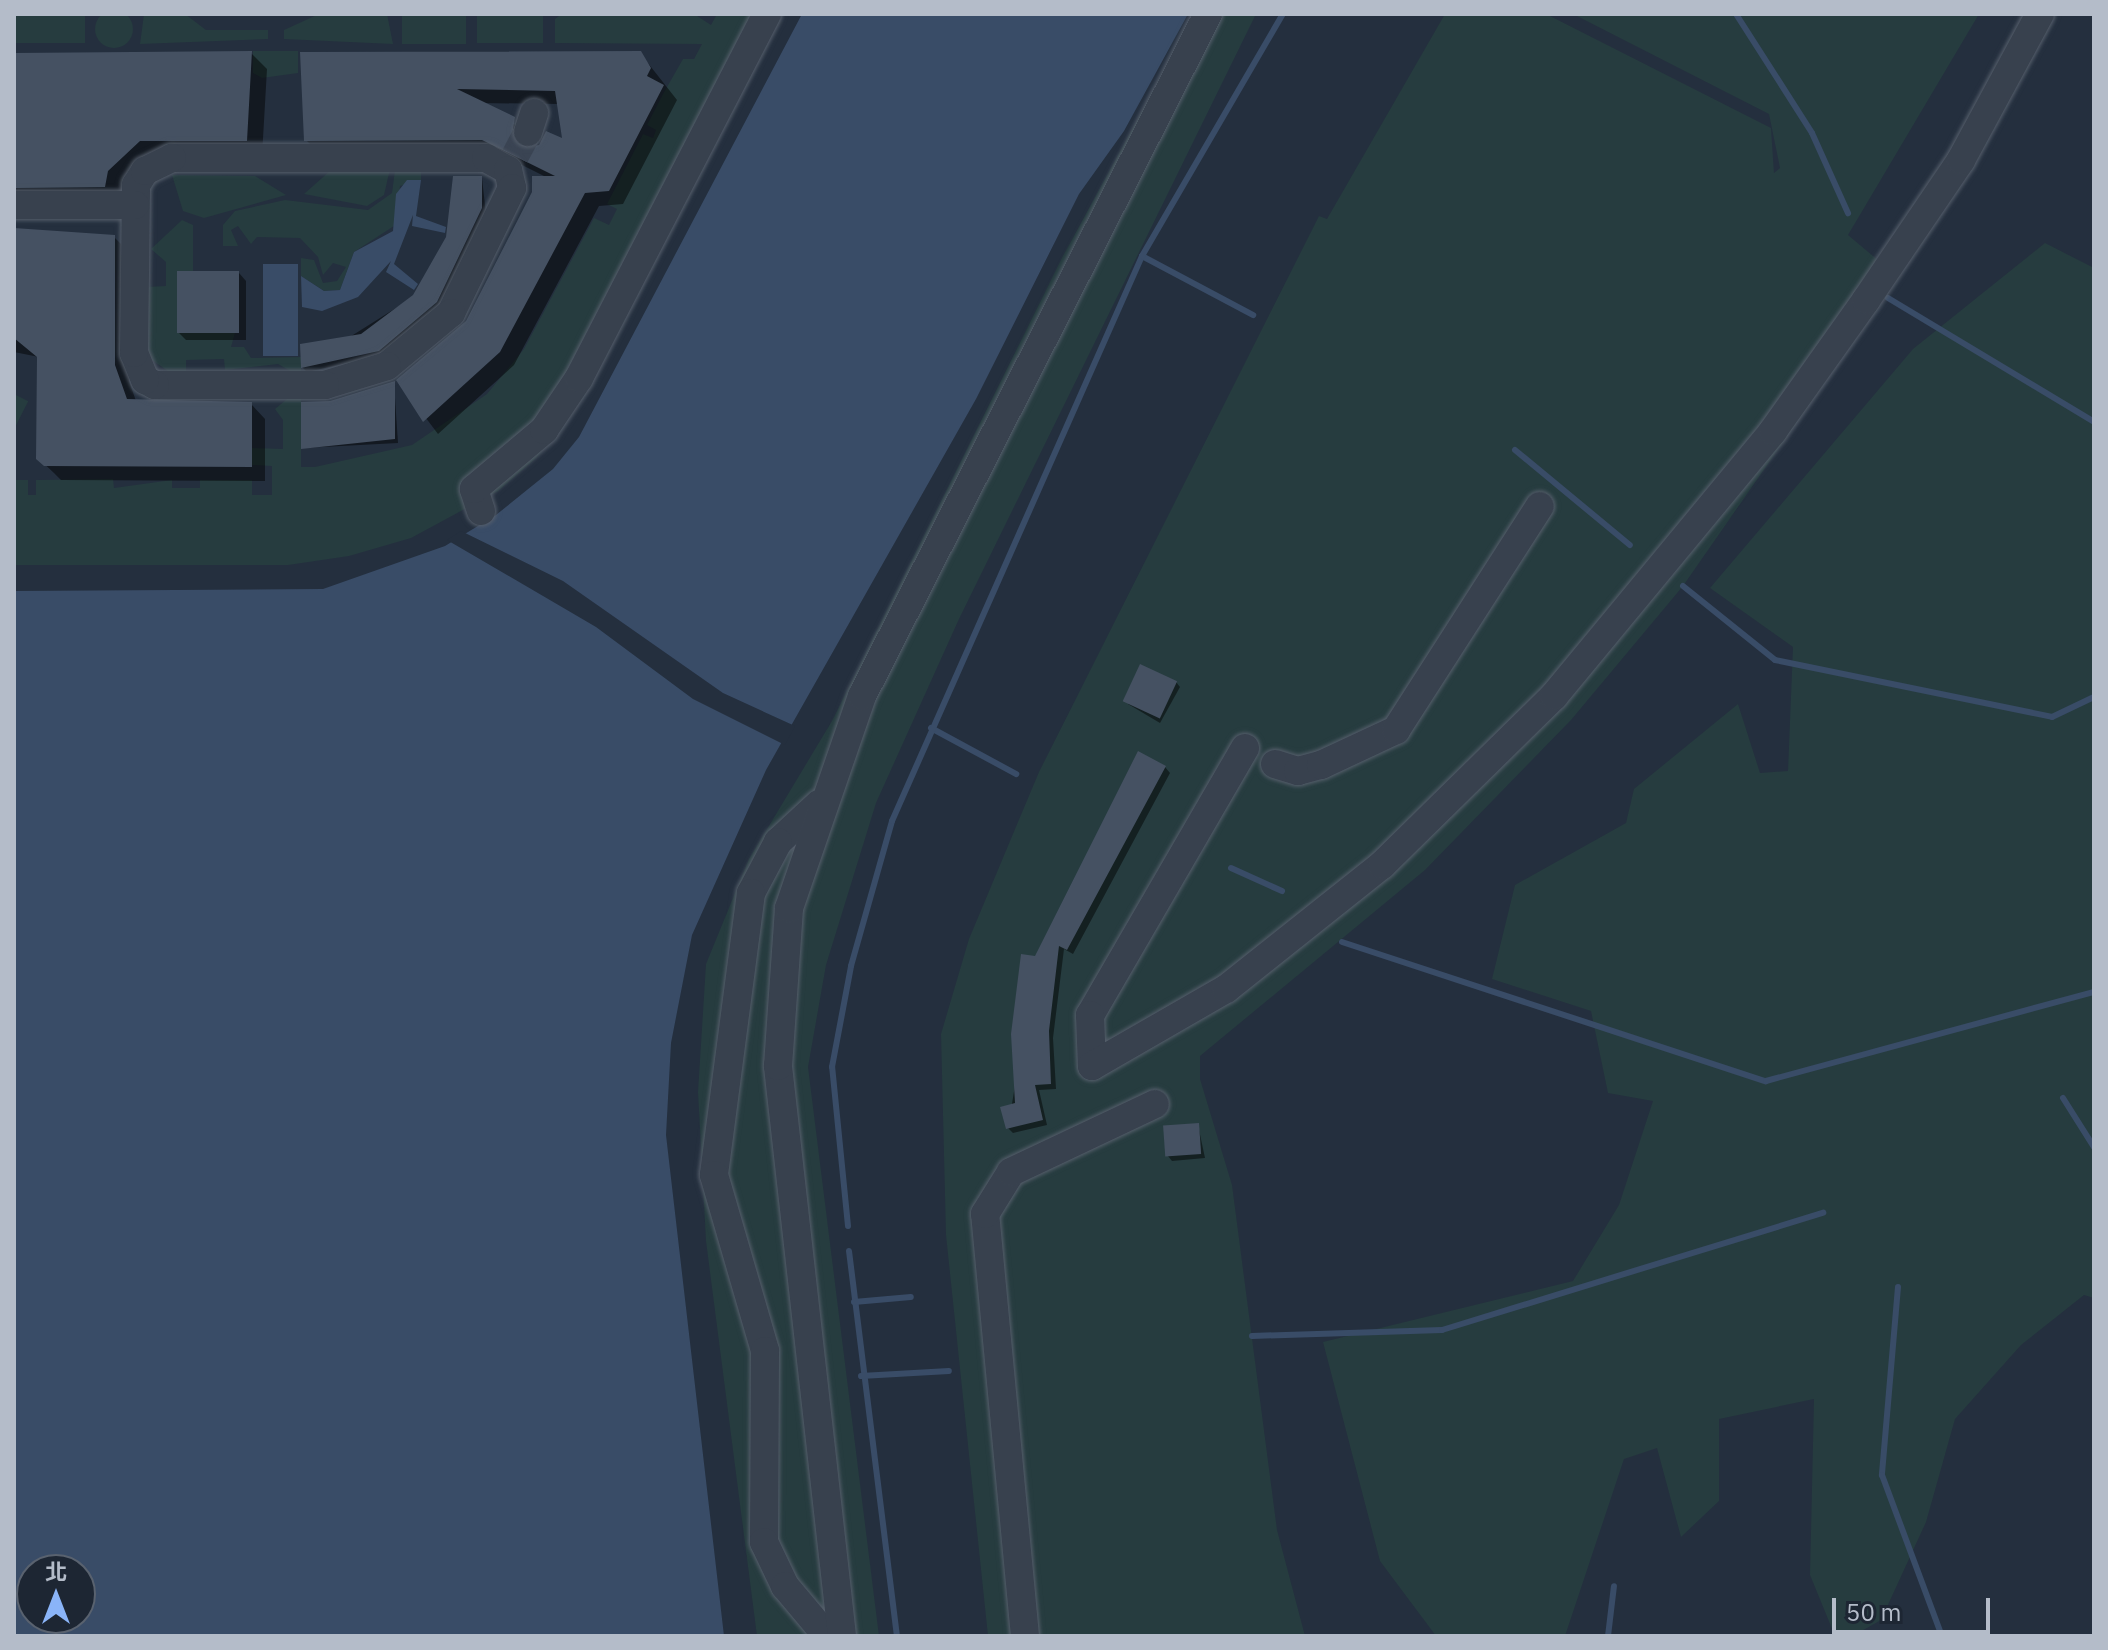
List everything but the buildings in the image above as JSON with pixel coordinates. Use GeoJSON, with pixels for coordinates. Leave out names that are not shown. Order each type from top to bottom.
{"type":"FeatureCollection","features":[{"type":"Feature","properties":{"kind":"street"},"geometry":{"type":"LineString","coordinates":[[481,511],[474,489],[544,430],[579,378],[767,14]]}},
{"type":"Feature","properties":{"kind":"street"},"geometry":{"type":"LineString","coordinates":[[842,1636],[778,1066],[782,941],[819,804],[862,696],[1208,14]]}},
{"type":"Feature","properties":{"kind":"street"},"geometry":{"type":"LineString","coordinates":[[1245,748],[1090,1015],[1092,1066],[1226,989],[1382,865],[1554,696],[1663,570],[1858,312],[1961,160],[2040,14]]}},
{"type":"Feature","properties":{"kind":"street"},"geometry":{"type":"LineString","coordinates":[[521,143],[510,201],[438,330],[387,366],[325,385],[145,380],[134,353],[135,205],[145,171],[172,158],[486,158],[521,143]]}},
{"type":"Feature","properties":{"kind":"street"},"geometry":{"type":"LineString","coordinates":[[25,213],[135,205]]}},
{"type":"Feature","properties":{"kind":"street"},"geometry":{"type":"LineString","coordinates":[[1275,764],[1298,771],[1321,765],[1396,730],[1540,506]]}},
{"type":"Feature","properties":{"kind":"street"},"geometry":{"type":"LineString","coordinates":[[819,804],[778,842],[751,893],[714,1175],[765,1351],[764,1542],[785,1586],[827,1636]]}},
{"type":"Feature","properties":{"kind":"street"},"geometry":{"type":"LineString","coordinates":[[1025,1636],[985,1214],[1011,1172],[1155,1104]]}},
{"type":"Feature","properties":{"kind":"green space"},"geometry":{"type":"Polygon","coordinates":[[[114,10],[128,15],[133,29],[128,43],[114,48],[100,43],[95,29],[100,15],[114,10]]]}},
{"type":"Feature","properties":{"kind":"green space"},"geometry":{"type":"Polygon","coordinates":[[[14,14],[85,14],[85,43],[14,43],[14,14]]]}},
{"type":"Feature","properties":{"kind":"green space"},"geometry":{"type":"Polygon","coordinates":[[[144,14],[185,14],[206,30],[268,30],[268,39],[140,44],[144,14]]]}},
{"type":"Feature","properties":{"kind":"green space"},"geometry":{"type":"Polygon","coordinates":[[[319,14],[387,14],[393,44],[284,39],[284,30],[319,14]]]}},
{"type":"Feature","properties":{"kind":"green space"},"geometry":{"type":"Polygon","coordinates":[[[402,14],[466,14],[466,44],[402,44],[402,14]]]}},
{"type":"Feature","properties":{"kind":"green space"},"geometry":{"type":"Polygon","coordinates":[[[477,14],[543,14],[543,43],[477,43],[477,14]]]}},
{"type":"Feature","properties":{"kind":"green space"},"geometry":{"type":"Polygon","coordinates":[[[562,14],[694,14],[711,25],[717,14],[781,14],[576,406],[536,458],[498,491],[411,538],[349,556],[288,565],[14,565],[14,480],[28,480],[28,495],[36,495],[36,480],[113,479],[114,488],[172,480],[172,488],[200,488],[200,480],[252,480],[252,495],[272,495],[272,466],[252,465],[252,448],[283,449],[283,420],[275,409],[287,399],[301,396],[301,467],[315,467],[412,445],[487,394],[524,349],[594,218],[609,225],[617,209],[607,204],[643,134],[653,138],[656,130],[647,125],[683,59],[694,59],[702,44],[555,43],[555,19],[562,14]]]}},
{"type":"Feature","properties":{"kind":"green space"},"geometry":{"type":"Polygon","coordinates":[[[1195,14],[1256,14],[959,619],[876,803],[826,965],[808,1067],[879,1636],[757,1636],[706,1241],[698,1092],[706,964],[749,859],[832,721],[1063,256],[1195,14]]]}},
{"type":"Feature","properties":{"kind":"green space"},"geometry":{"type":"Polygon","coordinates":[[[1445,14],[1546,14],[1771,128],[1774,173],[1780,168],[1769,114],[1573,14],[1979,14],[1848,235],[1898,277],[1683,586],[1571,720],[1425,870],[1200,1056],[1200,1079],[1232,1185],[1277,1530],[1305,1636],[988,1636],[946,1235],[941,1034],[969,939],[1039,772],[1319,216],[1327,219],[1445,14]]]}},
{"type":"Feature","properties":{"kind":"green space"},"geometry":{"type":"Polygon","coordinates":[[[253,51],[298,51],[298,73],[262,78],[253,73],[253,51]]]}},
{"type":"Feature","properties":{"kind":"green space"},"geometry":{"type":"Polygon","coordinates":[[[390,169],[384,195],[367,206],[304,194],[331,170],[390,169]]]}},
{"type":"Feature","properties":{"kind":"green space"},"geometry":{"type":"Polygon","coordinates":[[[395,170],[421,170],[421,180],[400,186],[397,224],[354,252],[340,290],[324,291],[301,276],[301,258],[314,260],[323,283],[337,281],[346,267],[333,263],[323,275],[318,257],[300,238],[257,237],[251,244],[238,226],[231,230],[238,246],[223,246],[223,225],[235,211],[285,200],[368,210],[392,193],[395,170]]]}},
{"type":"Feature","properties":{"kind":"green space"},"geometry":{"type":"Polygon","coordinates":[[[172,175],[255,176],[286,195],[204,218],[183,211],[172,175]]]}},
{"type":"Feature","properties":{"kind":"green space"},"geometry":{"type":"Polygon","coordinates":[[[182,220],[193,225],[193,271],[177,271],[177,333],[235,333],[231,347],[244,347],[251,358],[301,357],[301,377],[278,364],[225,370],[224,359],[186,360],[186,371],[168,371],[149,358],[146,287],[166,286],[166,262],[151,249],[182,220]]]}},
{"type":"Feature","properties":{"kind":"green space"},"geometry":{"type":"Polygon","coordinates":[[[2045,243],[2094,268],[2094,1298],[2084,1295],[2021,1345],[1955,1419],[1926,1522],[1881,1620],[1853,1636],[1835,1636],[1810,1575],[1814,1399],[1719,1419],[1719,1501],[1681,1537],[1657,1448],[1624,1459],[1565,1636],[1436,1636],[1380,1561],[1323,1342],[1573,1281],[1619,1205],[1653,1101],[1608,1093],[1591,1011],[1492,979],[1515,885],[1626,823],[1634,789],[1738,704],[1760,773],[1788,771],[1793,647],[1710,588],[1913,349],[2045,243]]]}},
{"type":"Feature","properties":{"kind":"green space"},"geometry":{"type":"Polygon","coordinates":[[[14,394],[28,401],[14,429],[14,394]]]}},
{"type":"Feature","properties":{"kind":"water"},"geometry":{"type":"Polygon","coordinates":[[[802,14],[1188,14],[1124,131],[1079,194],[976,399],[766,770],[692,935],[671,1043],[666,1135],[724,1636],[14,1636],[14,591],[323,589],[445,546],[496,515],[553,469],[579,437],[802,14]]]}},
{"type":"Feature","properties":{"kind":"water"},"geometry":{"type":"Polygon","coordinates":[[[407,180],[421,180],[416,216],[446,227],[445,233],[412,226],[413,215],[394,264],[418,284],[414,290],[386,272],[391,261],[358,297],[322,311],[302,307],[301,276],[324,291],[340,290],[354,252],[393,231],[396,194],[407,180]]]}},
{"type":"Feature","properties":{"kind":"water"},"geometry":{"type":"Polygon","coordinates":[[[263,264],[298,264],[298,356],[263,356],[263,264]]]}},
{"type":"Feature","properties":{"kind":"pier"},"geometry":{"type":"Polygon","coordinates":[[[461,531],[563,581],[723,693],[795,726],[785,745],[693,699],[596,627],[447,540],[461,531]]]}},
{"type":"Feature","properties":{"kind":"waterway"},"geometry":{"type":"LineString","coordinates":[[848,1226],[832,1067],[851,966],[892,821],[1142,256],[1283,14]]}},
{"type":"Feature","properties":{"kind":"waterway"},"geometry":{"type":"LineString","coordinates":[[1736,14],[1812,133],[1848,213]]}},
{"type":"Feature","properties":{"kind":"waterway"},"geometry":{"type":"LineString","coordinates":[[1142,256],[1253,315]]}},
{"type":"Feature","properties":{"kind":"waterway"},"geometry":{"type":"LineString","coordinates":[[1888,298],[2094,422]]}},
{"type":"Feature","properties":{"kind":"waterway"},"geometry":{"type":"LineString","coordinates":[[1515,450],[1630,545]]}},
{"type":"Feature","properties":{"kind":"waterway"},"geometry":{"type":"LineString","coordinates":[[1683,586],[1775,660],[2052,717],[2094,697]]}},
{"type":"Feature","properties":{"kind":"waterway"},"geometry":{"type":"LineString","coordinates":[[931,728],[1016,774]]}},
{"type":"Feature","properties":{"kind":"waterway"},"geometry":{"type":"LineString","coordinates":[[1231,868],[1282,891]]}},
{"type":"Feature","properties":{"kind":"waterway"},"geometry":{"type":"LineString","coordinates":[[1342,942],[1766,1081],[2094,992]]}},
{"type":"Feature","properties":{"kind":"waterway"},"geometry":{"type":"LineString","coordinates":[[2063,1098],[2094,1147]]}},
{"type":"Feature","properties":{"kind":"waterway"},"geometry":{"type":"LineString","coordinates":[[1252,1336],[1442,1330],[1823,1213]]}},
{"type":"Feature","properties":{"kind":"waterway"},"geometry":{"type":"LineString","coordinates":[[849,1251],[897,1636]]}},
{"type":"Feature","properties":{"kind":"waterway"},"geometry":{"type":"LineString","coordinates":[[1898,1287],[1882,1475],[1942,1636]]}},
{"type":"Feature","properties":{"kind":"waterway"},"geometry":{"type":"LineString","coordinates":[[854,1302],[911,1297]]}},
{"type":"Feature","properties":{"kind":"waterway"},"geometry":{"type":"LineString","coordinates":[[861,1376],[949,1371]]}},
{"type":"Feature","properties":{"kind":"waterway"},"geometry":{"type":"LineString","coordinates":[[1608,1636],[1614,1586]]}},
{"type":"Feature","properties":{"kind":"tunnel"},"geometry":{"type":"LineString","coordinates":[[515,156],[528,132]]}}]}
